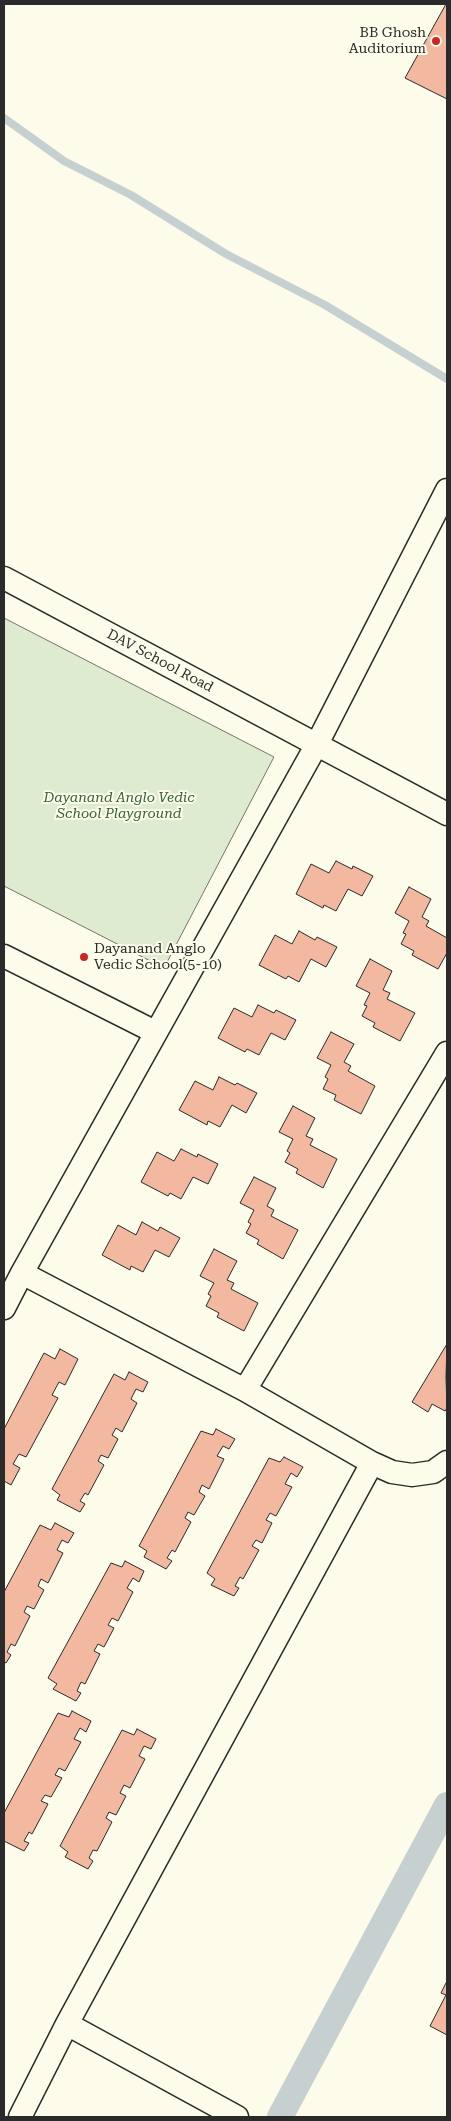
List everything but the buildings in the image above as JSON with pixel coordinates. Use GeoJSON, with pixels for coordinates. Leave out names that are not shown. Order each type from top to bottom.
{"type":"FeatureCollection","features":[{"type":"Feature","properties":{"kind":"street"},"geometry":{"type":"LineString","coordinates":[[4,1308],[155,1032],[317,744],[447,490]]}},
{"type":"Feature","properties":{"kind":"street","name":"DAV School Road"},"geometry":{"type":"LineString","coordinates":[[4,578],[447,814]]}},
{"type":"Feature","properties":{"kind":"street"},"geometry":{"type":"LineString","coordinates":[[4,956],[155,1032]]}},
{"type":"Feature","properties":{"kind":"street"},"geometry":{"type":"LineString","coordinates":[[245,1390],[447,1053]]}},
{"type":"Feature","properties":{"kind":"street"},"geometry":{"type":"LineString","coordinates":[[22,1273],[245,1390],[372,1463],[392,1472],[412,1475],[433,1472],[447,1462]]}},
{"type":"Feature","properties":{"kind":"street"},"geometry":{"type":"LineString","coordinates":[[20,2117],[67,2024],[372,1463]]}},
{"type":"Feature","properties":{"kind":"street"},"geometry":{"type":"LineString","coordinates":[[67,2024],[237,2117]]}},
{"type":"Feature","properties":{"kind":"green space","name":"Dayanand Anglo Vedic School Playground"},"geometry":{"type":"Polygon","coordinates":[[[4,618],[274,757],[164,968],[4,886],[4,618]]]}},
{"type":"Feature","properties":{"kind":"waterway"},"geometry":{"type":"LineString","coordinates":[[4,118],[64,161],[131,195],[226,254],[325,305],[447,379]]}},
{"type":"Feature","properties":{"kind":"waterway"},"geometry":{"type":"LineString","coordinates":[[280,2117],[447,1805]]}},
{"type":"Feature","properties":{"kind":"place","name":"BB Ghosh Auditorium"},"geometry":{"type":"Point","coordinates":[436,41]}},
{"type":"Feature","properties":{"kind":"place","name":"Dayanand Anglo Vedic School(5-10)"},"geometry":{"type":"Point","coordinates":[84,957]}}]}
